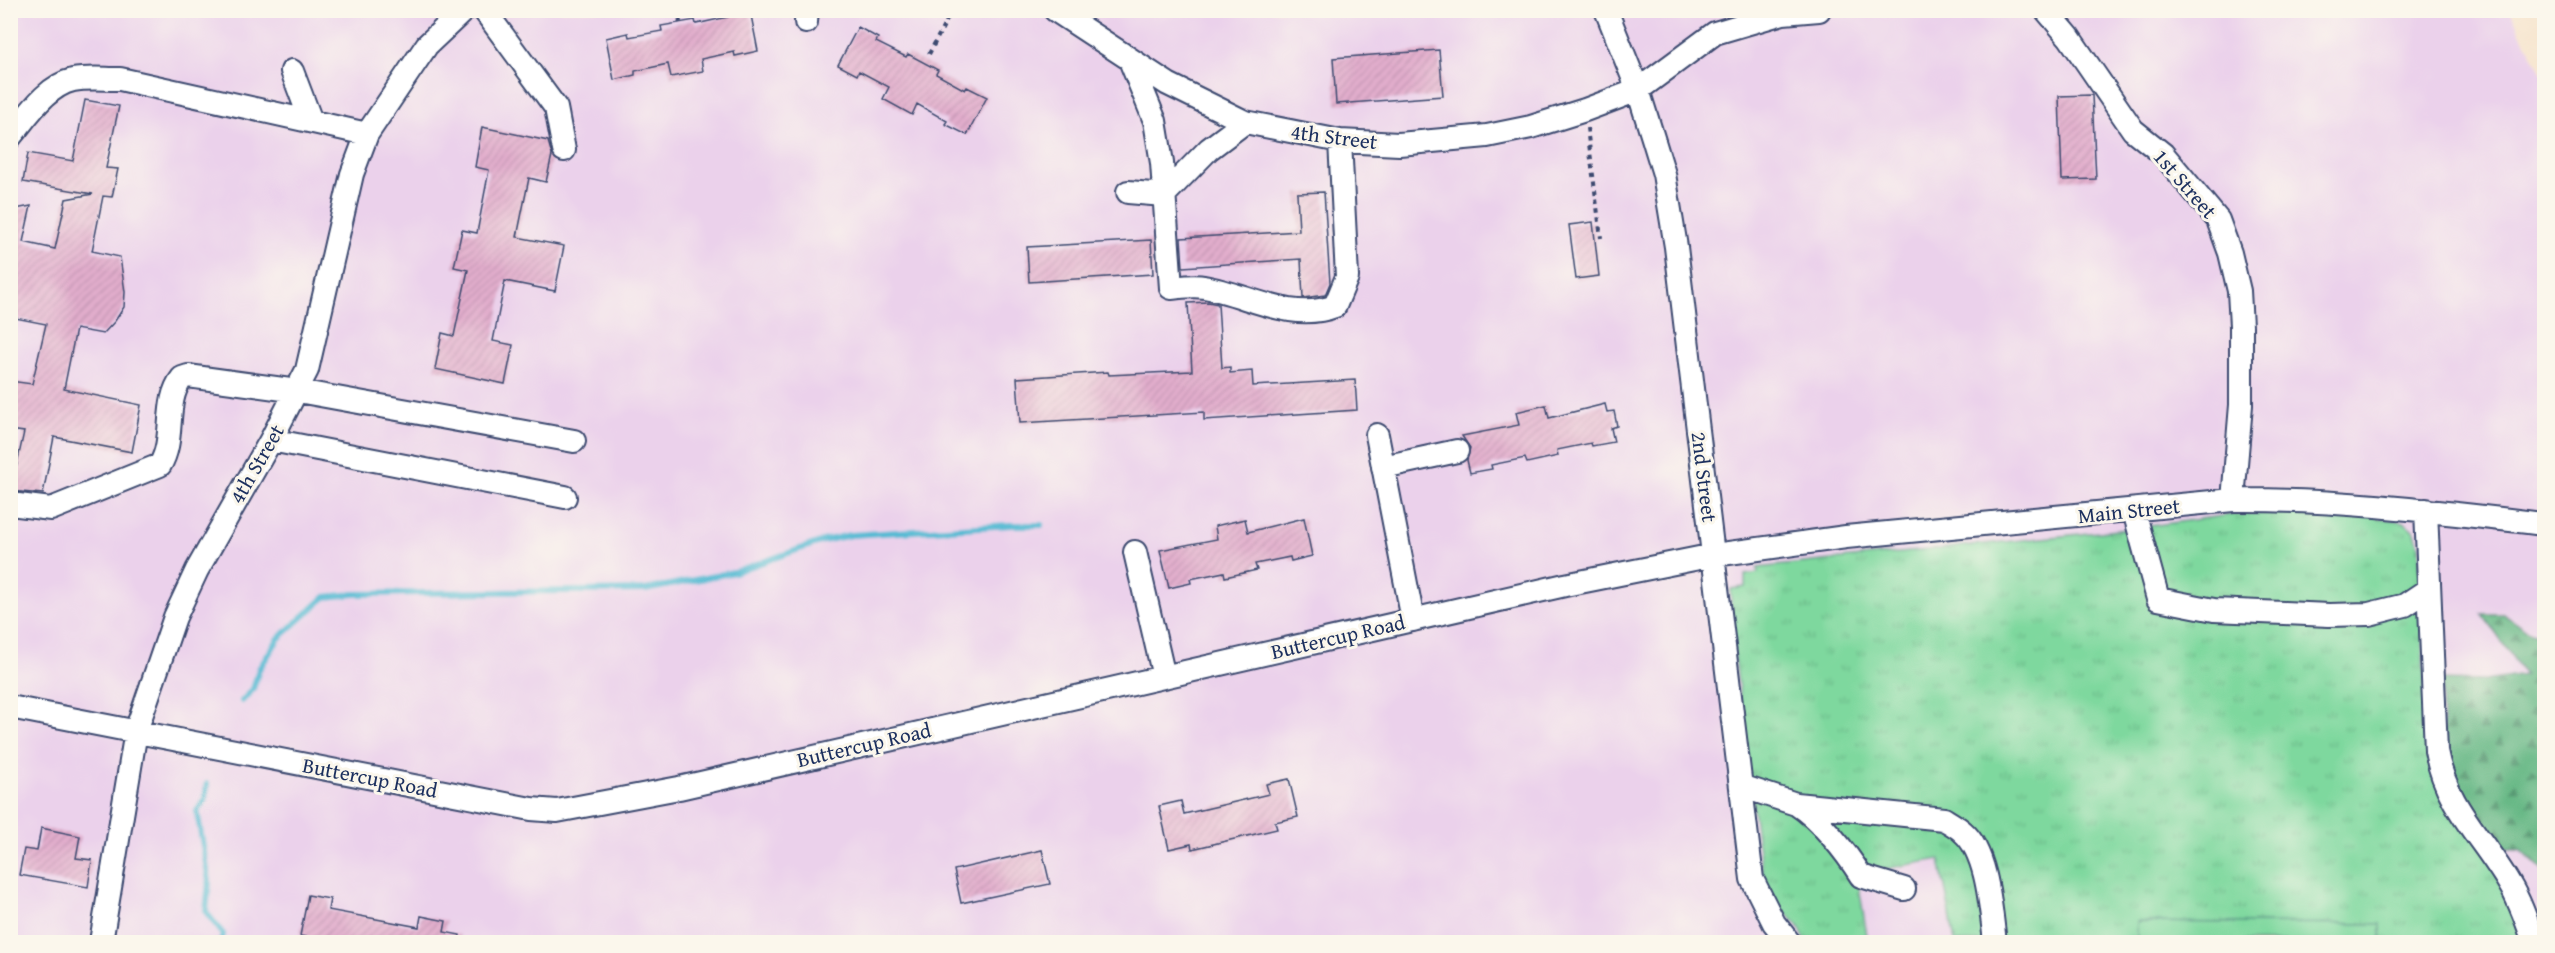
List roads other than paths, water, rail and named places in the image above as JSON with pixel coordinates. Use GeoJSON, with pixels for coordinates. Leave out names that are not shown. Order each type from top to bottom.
{"type":"FeatureCollection","features":[{"type":"Feature","properties":{"kind":"street","name":"4th Street"},"geometry":{"type":"LineString","coordinates":[[101,942],[136,731],[175,617],[196,570],[271,440],[307,370],[352,174],[367,134],[428,45],[464,10]]}},
{"type":"Feature","properties":{"kind":"street"},"geometry":{"type":"LineString","coordinates":[[484,10],[556,108],[564,150]]}},
{"type":"Feature","properties":{"kind":"street","name":"4th Street"},"geometry":{"type":"LineString","coordinates":[[1054,10],[1168,84],[1245,122],[1340,141],[1399,144],[1487,136],[1530,127],[1638,90]]}},
{"type":"Feature","properties":{"kind":"street","name":"2nd Street"},"geometry":{"type":"LineString","coordinates":[[1606,10],[1638,90],[1664,174],[1676,247],[1752,879],[1774,923],[1789,942]]}},
{"type":"Feature","properties":{"kind":"street"},"geometry":{"type":"LineString","coordinates":[[1638,90],[1715,33],[1783,13],[1819,10]]}},
{"type":"Feature","properties":{"kind":"street","name":"1st Street"},"geometry":{"type":"LineString","coordinates":[[2046,10],[2069,37],[2133,130],[2163,154],[2218,220],[2230,253],[2239,291],[2241,326],[2241,405],[2233,500]]}},
{"type":"Feature","properties":{"kind":"street"},"geometry":{"type":"LineString","coordinates":[[1130,60],[1155,121],[1162,163],[1172,288],[1202,286],[1301,313],[1320,311],[1335,306],[1347,277],[1340,141]]}},
{"type":"Feature","properties":{"kind":"street"},"geometry":{"type":"LineString","coordinates":[[292,71],[311,121]]}},
{"type":"Feature","properties":{"kind":"street"},"geometry":{"type":"LineString","coordinates":[[10,137],[37,105],[56,88],[70,81],[86,78],[120,79],[367,134]]}},
{"type":"Feature","properties":{"kind":"street"},"geometry":{"type":"LineString","coordinates":[[1164,195],[1209,149],[1245,122]]}},
{"type":"Feature","properties":{"kind":"street"},"geometry":{"type":"LineString","coordinates":[[1128,192],[1164,195]]}},
{"type":"Feature","properties":{"kind":"street"},"geometry":{"type":"LineString","coordinates":[[10,504],[51,509],[160,465],[169,438],[175,391],[182,378],[188,376],[298,391],[574,441]]}},
{"type":"Feature","properties":{"kind":"street"},"geometry":{"type":"LineString","coordinates":[[1377,435],[1413,620]]}},
{"type":"Feature","properties":{"kind":"street"},"geometry":{"type":"LineString","coordinates":[[271,440],[564,497]]}},
{"type":"Feature","properties":{"kind":"street"},"geometry":{"type":"LineString","coordinates":[[1383,467],[1457,451]]}},
{"type":"Feature","properties":{"kind":"street","name":"Main Street"},"geometry":{"type":"LineString","coordinates":[[1714,555],[1835,538],[2233,500],[2281,500],[2426,510],[2544,524]]}},
{"type":"Feature","properties":{"kind":"street"},"geometry":{"type":"LineString","coordinates":[[2426,510],[2436,751],[2440,774],[2451,799],[2510,883],[2534,942]]}},
{"type":"Feature","properties":{"kind":"street"},"geometry":{"type":"LineString","coordinates":[[2134,511],[2158,599],[2214,610],[2329,615],[2369,614],[2405,605],[2429,589]]}},
{"type":"Feature","properties":{"kind":"street"},"geometry":{"type":"LineString","coordinates":[[1135,552],[1164,677]]}},
{"type":"Feature","properties":{"kind":"street","name":"Buttercup Road"},"geometry":{"type":"LineString","coordinates":[[10,707],[519,807],[557,811],[679,788],[1565,585],[1714,555]]}},
{"type":"Feature","properties":{"kind":"street"},"geometry":{"type":"LineString","coordinates":[[1741,786],[1796,804],[1944,819],[1965,832],[1978,853],[1986,880],[1995,942]]}},
{"type":"Feature","properties":{"kind":"street"},"geometry":{"type":"LineString","coordinates":[[1796,804],[1807,811],[1850,859],[1861,876],[1904,889]]}},
{"type":"Feature","properties":{"kind":"waterway"},"geometry":{"type":"LineString","coordinates":[[242,701],[253,689],[259,669],[279,638],[325,597],[354,594],[645,590],[734,572],[823,541],[850,535],[1041,525]]}},
{"type":"Feature","properties":{"kind":"waterway"},"geometry":{"type":"LineString","coordinates":[[207,784],[205,799],[197,811],[209,881],[206,912],[223,934],[221,942]]}}]}
